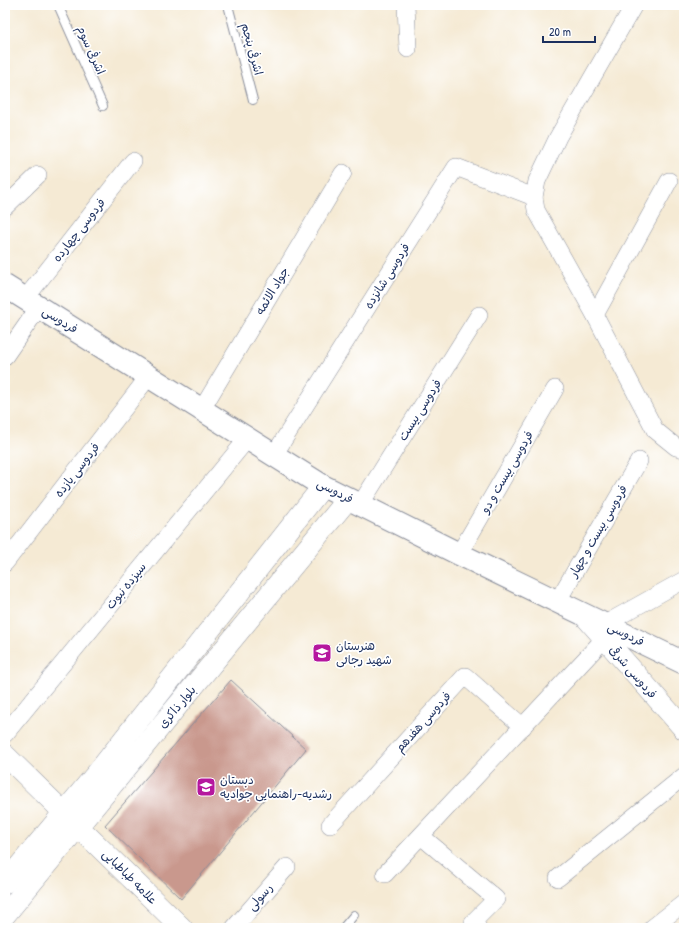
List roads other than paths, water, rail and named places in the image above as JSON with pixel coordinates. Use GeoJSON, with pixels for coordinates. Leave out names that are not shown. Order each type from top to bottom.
{"type":"FeatureCollection","features":[{"type":"Feature","properties":{"kind":"main road","name":"فردوسی"},"geometry":{"type":"LineString","coordinates":[[5,286],[323,486],[583,614],[605,632],[684,663]]}},
{"type":"Feature","properties":{"kind":"street"},"geometry":{"type":"LineString","coordinates":[[406,5],[408,49]]}},
{"type":"Feature","properties":{"kind":"street"},"geometry":{"type":"LineString","coordinates":[[634,5],[558,137],[537,181],[534,197],[536,210],[595,315],[655,430],[681,443]]}},
{"type":"Feature","properties":{"kind":"street","name":"فردوسی چهارده"},"geometry":{"type":"LineString","coordinates":[[5,356],[32,303],[133,161]]}},
{"type":"Feature","properties":{"kind":"street","name":"فردوسی شانزده"},"geometry":{"type":"LineString","coordinates":[[274,455],[456,167],[534,197]]}},
{"type":"Feature","properties":{"kind":"street","name":"جواد الائمه"},"geometry":{"type":"LineString","coordinates":[[202,409],[343,173]]}},
{"type":"Feature","properties":{"kind":"street"},"geometry":{"type":"LineString","coordinates":[[5,207],[38,175]]}},
{"type":"Feature","properties":{"kind":"street"},"geometry":{"type":"LineString","coordinates":[[595,315],[669,180]]}},
{"type":"Feature","properties":{"kind":"street","name":"فردوسی بیست"},"geometry":{"type":"LineString","coordinates":[[354,502],[479,315]]}},
{"type":"Feature","properties":{"kind":"street","name":"فردوسی یازده"},"geometry":{"type":"LineString","coordinates":[[5,563],[149,376]]}},
{"type":"Feature","properties":{"kind":"street","name":"فردوسی بیست و دو"},"geometry":{"type":"LineString","coordinates":[[459,554],[555,389]]}},
{"type":"Feature","properties":{"kind":"street","name":"سیزده نبوت"},"geometry":{"type":"LineString","coordinates":[[5,734],[248,438]]}},
{"type":"Feature","properties":{"kind":"street","name":"فردوسی بیست و چهار"},"geometry":{"type":"LineString","coordinates":[[557,602],[640,461]]}},
{"type":"Feature","properties":{"kind":"street","name":"بلوار ذاکری"},"geometry":{"type":"LineString","coordinates":[[5,883],[100,768],[323,486]]}},
{"type":"Feature","properties":{"kind":"street","name":"بلوار ذاکری"},"geometry":{"type":"LineString","coordinates":[[5,915],[78,826],[354,502]]}},
{"type":"Feature","properties":{"kind":"street"},"geometry":{"type":"LineString","coordinates":[[385,874],[522,726],[605,632],[684,580]]}},
{"type":"Feature","properties":{"kind":"street","name":"فردوسی شرقی"},"geometry":{"type":"LineString","coordinates":[[605,632],[684,730]]}},
{"type":"Feature","properties":{"kind":"street","name":"فردوسی هفدهم"},"geometry":{"type":"LineString","coordinates":[[330,825],[465,676],[522,726]]}},
{"type":"Feature","properties":{"kind":"street","name":"علامه طباطبایی"},"geometry":{"type":"LineString","coordinates":[[5,755],[182,928]]}},
{"type":"Feature","properties":{"kind":"street"},"geometry":{"type":"LineString","coordinates":[[558,878],[684,776]]}},
{"type":"Feature","properties":{"kind":"street"},"geometry":{"type":"LineString","coordinates":[[421,836],[496,899],[472,922],[478,928]]}},
{"type":"Feature","properties":{"kind":"street","name":"رسولی"},"geometry":{"type":"LineString","coordinates":[[234,928],[287,867]]}},
{"type":"Feature","properties":{"kind":"street"},"geometry":{"type":"LineString","coordinates":[[652,928],[684,903]]}},
{"type":"Feature","properties":{"kind":"lane","name":"اشرفی سوم"},"geometry":{"type":"LineString","coordinates":[[58,5],[103,106]]}},
{"type":"Feature","properties":{"kind":"lane","name":"اشرفی پنجم"},"geometry":{"type":"LineString","coordinates":[[228,5],[253,100]]}},
{"type":"Feature","properties":{"kind":"lane"},"geometry":{"type":"LineString","coordinates":[[343,928],[354,915]]}},
{"type":"Feature","properties":{"kind":"place","name":"هنرستان شهید رجائی"},"geometry":{"type":"Point","coordinates":[322,653]}},
{"type":"Feature","properties":{"kind":"place","name":"دبستان رشدیه-راهنمایی جوادیه"},"geometry":{"type":"Point","coordinates":[206,787]}}]}
